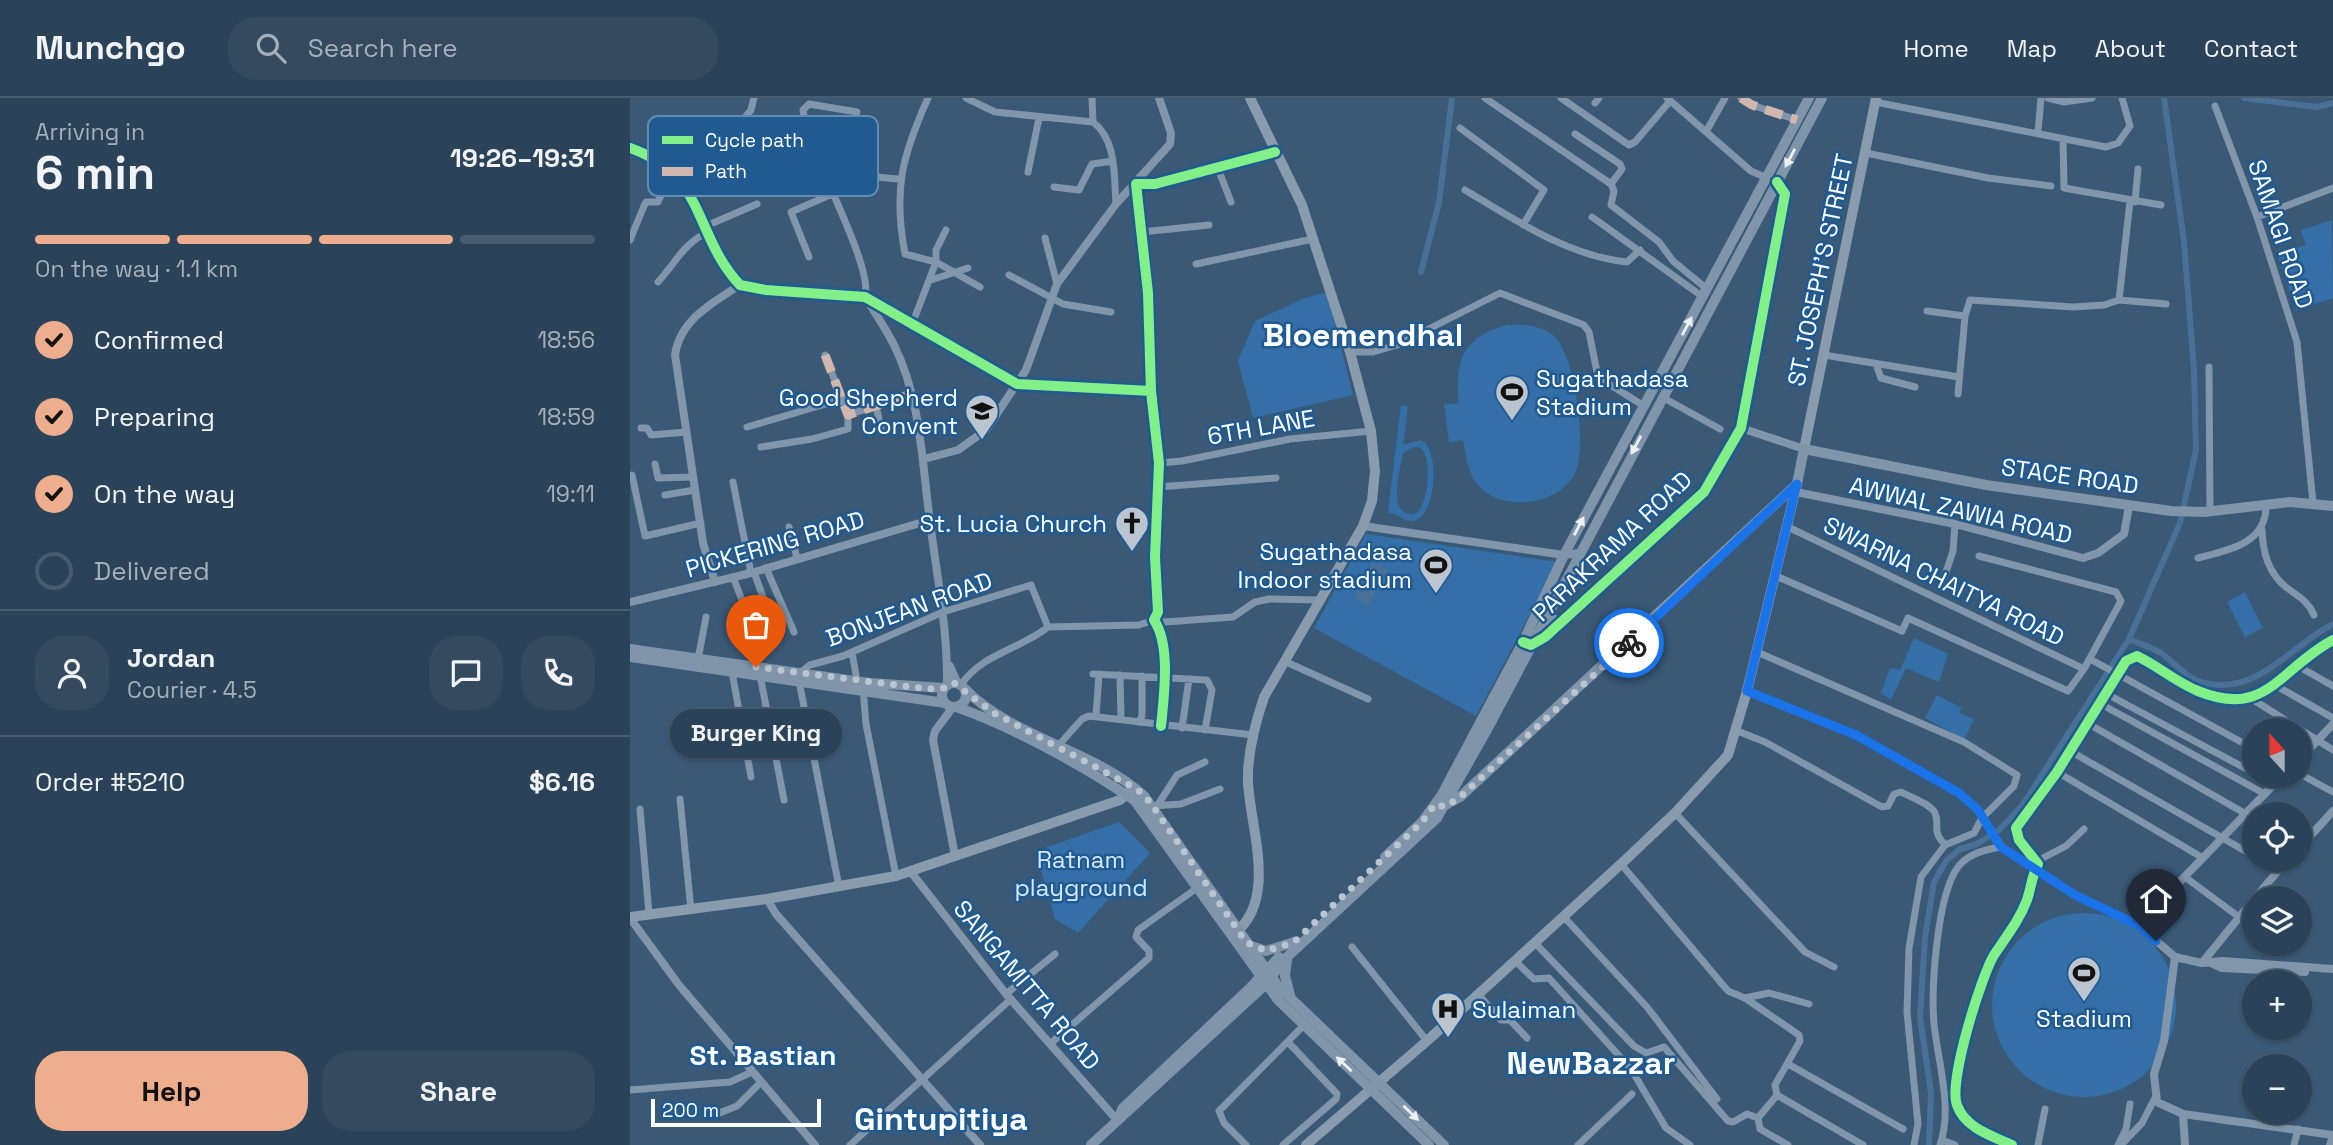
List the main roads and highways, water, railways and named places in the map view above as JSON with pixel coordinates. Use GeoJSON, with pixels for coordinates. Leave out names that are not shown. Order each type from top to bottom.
{"type":"FeatureCollection","features":[{"type":"Feature","properties":{"kind":"main road"},"geometry":{"type":"LineString","coordinates":[[1235,933],[1249,919],[1259,879],[1248,780],[1253,735],[1265,697],[1318,600],[1363,526],[1372,501],[1375,471],[1371,431],[1350,352],[1302,205],[1250,98]]}},
{"type":"Feature","properties":{"kind":"main road"},"geometry":{"type":"LineString","coordinates":[[1091,1145],[1118,1119],[1122,1110],[1430,825],[1661,397],[1772,180],[1809,98]]}},
{"type":"Feature","properties":{"kind":"main road"},"geometry":{"type":"LineString","coordinates":[[1527,644],[1564,555],[1705,293],[1822,98]]}},
{"type":"Feature","properties":{"kind":"main road","name":"ST. JOSEPH'S STREET"},"geometry":{"type":"LineString","coordinates":[[1804,449],[1875,100]]}},
{"type":"Feature","properties":{"kind":"main road"},"geometry":{"type":"LineString","coordinates":[[1306,1145],[1427,1041],[1620,864],[1675,813],[1728,755],[1776,576],[1804,449]]}},
{"type":"Feature","properties":{"kind":"main road","name":"STACE ROAD"},"geometry":{"type":"LineString","coordinates":[[1804,449],[1986,485],[2171,511],[2205,512],[2313,503],[2333,506]]}},
{"type":"Feature","properties":{"kind":"main road"},"geometry":{"type":"LineString","coordinates":[[1266,978],[1294,942],[1438,806],[1460,797],[1797,488]]}},
{"type":"Feature","properties":{"kind":"main road"},"geometry":{"type":"LineString","coordinates":[[1547,612],[1559,622]]}},
{"type":"Feature","properties":{"kind":"main road"},"geometry":{"type":"LineString","coordinates":[[630,649],[860,685],[951,705],[991,721],[1119,784]]}},
{"type":"Feature","properties":{"kind":"main road"},"geometry":{"type":"LineString","coordinates":[[630,657],[761,676],[799,677]]}},
{"type":"Feature","properties":{"kind":"main road"},"geometry":{"type":"LineString","coordinates":[[860,685],[955,686],[994,713],[1058,746],[1155,806],[1235,933],[1304,1027],[1444,1145]]}},
{"type":"Feature","properties":{"kind":"main road"},"geometry":{"type":"LineString","coordinates":[[951,705],[955,686]]}},
{"type":"Feature","properties":{"kind":"main road"},"geometry":{"type":"LineString","coordinates":[[951,705],[965,700],[955,686]]}},
{"type":"Feature","properties":{"kind":"main road"},"geometry":{"type":"LineString","coordinates":[[1100,806],[1119,784]]}},
{"type":"Feature","properties":{"kind":"main road"},"geometry":{"type":"LineString","coordinates":[[1130,791],[1197,888],[1235,933],[1246,942],[1266,951],[1294,942]]}},
{"type":"Feature","properties":{"kind":"main road"},"geometry":{"type":"LineString","coordinates":[[630,918],[896,876],[1100,806],[1130,791]]}},
{"type":"Feature","properties":{"kind":"main road"},"geometry":{"type":"LineString","coordinates":[[1246,942],[1266,978],[1292,1000],[1429,1145]]}},
{"type":"Feature","properties":{"kind":"main road"},"geometry":{"type":"LineString","coordinates":[[1287,957],[1285,976],[1292,1000]]}},
{"type":"Feature","properties":{"kind":"main road"},"geometry":{"type":"LineString","coordinates":[[2331,1145],[2333,1137]]}},
{"type":"Feature","properties":{"kind":"waterway"},"geometry":{"type":"LineString","coordinates":[[1421,272],[1439,202],[1452,98]]}},
{"type":"Feature","properties":{"kind":"waterway"},"geometry":{"type":"LineString","coordinates":[[1929,1145],[1931,1093],[1920,1017],[1925,937],[1934,882],[1946,861],[1960,849],[1977,844],[1999,830],[2022,806],[2129,639],[2180,523],[2196,450],[2194,370],[2184,242],[2164,98]]}},
{"type":"Feature","properties":{"kind":"waterway"},"geometry":{"type":"LineString","coordinates":[[2244,98],[2317,107],[2333,103]]}},
{"type":"Feature","properties":{"kind":"waterway"},"geometry":{"type":"LineString","coordinates":[[2129,639],[2164,655],[2198,681],[2223,685],[2257,676],[2333,624]]}},
{"type":"Feature","properties":{"kind":"place","name":"Sugathadasa Stadium"},"geometry":{"type":"Point","coordinates":[1512,422]}},
{"type":"Feature","properties":{"kind":"place","name":"Good Shepherd Convent"},"geometry":{"type":"Point","coordinates":[982,441]}},
{"type":"Feature","properties":{"kind":"place","name":"St. Lucia Church"},"geometry":{"type":"Point","coordinates":[1132,553]}},
{"type":"Feature","properties":{"kind":"place","name":"Sugathadasa Indoor stadium"},"geometry":{"type":"Point","coordinates":[1436,595]}},
{"type":"Feature","properties":{"kind":"place","name":"Burger King"},"geometry":{"type":"Point","coordinates":[756,667]}},
{"type":"Feature","properties":{"kind":"place","name":"Stadium"},"geometry":{"type":"Point","coordinates":[2084,1003]}},
{"type":"Feature","properties":{"kind":"place","name":"Sulaiman"},"geometry":{"type":"Point","coordinates":[1448,1039]}},
{"type":"Feature","properties":{"kind":"district","name":"Bloemendhal"},"geometry":{"type":"Point","coordinates":[1363,335]}},
{"type":"Feature","properties":{"kind":"district","name":"St. Bastian"},"geometry":{"type":"Point","coordinates":[763,1055]}},
{"type":"Feature","properties":{"kind":"district","name":"NewBazzar"},"geometry":{"type":"Point","coordinates":[1591,1063]}},
{"type":"Feature","properties":{"kind":"district","name":"Gintupitiya"},"geometry":{"type":"Point","coordinates":[941,1119]}},
{"type":"Feature","properties":{"kind":"park label","name":"Ratnam playground"},"geometry":{"type":"Point","coordinates":[1081,873]}}]}
